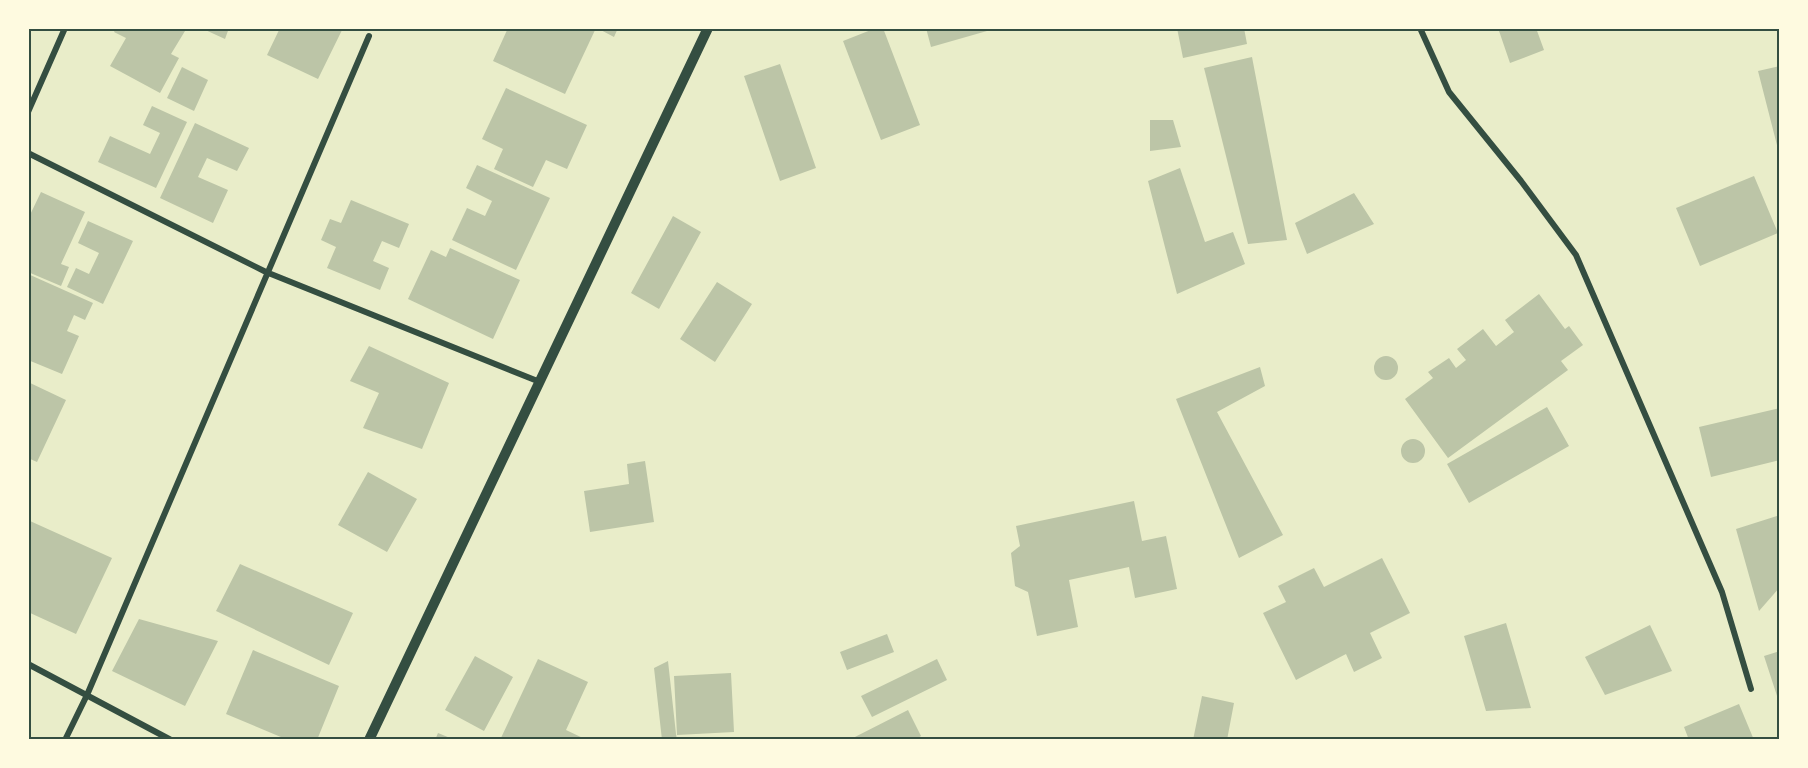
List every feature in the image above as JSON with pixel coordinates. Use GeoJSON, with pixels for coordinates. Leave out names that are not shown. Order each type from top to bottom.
{"type":"FeatureCollection","features":[{"type":"Feature","properties":{"kind":"street"},"geometry":{"type":"LineString","coordinates":[[28,112],[65,28]]}},
{"type":"Feature","properties":{"kind":"street"},"geometry":{"type":"LineString","coordinates":[[369,740],[708,28]]}},
{"type":"Feature","properties":{"kind":"street"},"geometry":{"type":"LineString","coordinates":[[1420,28],[1449,92],[1521,181],[1576,255],[1722,592],[1751,689]]}},
{"type":"Feature","properties":{"kind":"street"},"geometry":{"type":"LineString","coordinates":[[65,740],[87,695],[266,272],[369,36]]}},
{"type":"Feature","properties":{"kind":"street"},"geometry":{"type":"LineString","coordinates":[[28,153],[266,272],[540,382]]}},
{"type":"Feature","properties":{"kind":"street"},"geometry":{"type":"LineString","coordinates":[[28,664],[171,740]]}},
{"type":"Feature","properties":{"kind":"building"},"geometry":{"type":"Polygon","coordinates":[[[116,28],[185,31],[171,54],[179,58],[160,93],[110,66],[126,38],[114,32],[116,28]]]}},
{"type":"Feature","properties":{"kind":"building"},"geometry":{"type":"Polygon","coordinates":[[[201,28],[229,28],[225,39],[201,28]]]}},
{"type":"Feature","properties":{"kind":"building"},"geometry":{"type":"Polygon","coordinates":[[[280,28],[343,28],[318,79],[267,55],[280,28]]]}},
{"type":"Feature","properties":{"kind":"building"},"geometry":{"type":"Polygon","coordinates":[[[508,28],[596,28],[565,94],[493,61],[508,28]]]}},
{"type":"Feature","properties":{"kind":"building"},"geometry":{"type":"Polygon","coordinates":[[[597,28],[618,28],[614,37],[597,28]]]}},
{"type":"Feature","properties":{"kind":"building"},"geometry":{"type":"Polygon","coordinates":[[[876,28],[883,28],[920,125],[881,140],[843,41],[876,28]]]}},
{"type":"Feature","properties":{"kind":"building"},"geometry":{"type":"Polygon","coordinates":[[[926,28],[994,28],[994,29],[931,47],[926,28]]]}},
{"type":"Feature","properties":{"kind":"building"},"geometry":{"type":"Polygon","coordinates":[[[1177,28],[1244,28],[1247,44],[1183,58],[1177,28]]]}},
{"type":"Feature","properties":{"kind":"building"},"geometry":{"type":"Polygon","coordinates":[[[1498,28],[1536,28],[1544,50],[1510,63],[1498,28]]]}},
{"type":"Feature","properties":{"kind":"building"},"geometry":{"type":"Polygon","coordinates":[[[1252,57],[1287,240],[1248,244],[1204,68],[1252,57]]]}},
{"type":"Feature","properties":{"kind":"building"},"geometry":{"type":"Polygon","coordinates":[[[780,64],[816,168],[780,181],[744,76],[780,64]]]}},
{"type":"Feature","properties":{"kind":"building"},"geometry":{"type":"Polygon","coordinates":[[[1780,66],[1780,153],[1779,153],[1758,71],[1780,66]]]}},
{"type":"Feature","properties":{"kind":"building"},"geometry":{"type":"Polygon","coordinates":[[[182,67],[208,80],[194,111],[167,98],[182,67]]]}},
{"type":"Feature","properties":{"kind":"building"},"geometry":{"type":"Polygon","coordinates":[[[506,88],[587,125],[567,169],[546,160],[533,187],[494,169],[503,149],[482,139],[506,88]]]}},
{"type":"Feature","properties":{"kind":"building"},"geometry":{"type":"Polygon","coordinates":[[[152,106],[187,122],[156,188],[98,162],[110,136],[150,154],[160,133],[143,125],[152,106]]]}},
{"type":"Feature","properties":{"kind":"building"},"geometry":{"type":"Polygon","coordinates":[[[1150,120],[1173,120],[1181,147],[1150,151],[1150,120]]]}},
{"type":"Feature","properties":{"kind":"building"},"geometry":{"type":"Polygon","coordinates":[[[195,123],[249,148],[237,171],[207,158],[198,177],[228,190],[213,223],[160,198],[195,123]]]}},
{"type":"Feature","properties":{"kind":"building"},"geometry":{"type":"Polygon","coordinates":[[[477,165],[550,198],[516,270],[452,240],[467,208],[485,216],[492,201],[466,188],[477,165]]]}},
{"type":"Feature","properties":{"kind":"building"},"geometry":{"type":"Polygon","coordinates":[[[1180,168],[1205,242],[1233,232],[1245,264],[1177,294],[1148,181],[1180,168]]]}},
{"type":"Feature","properties":{"kind":"building"},"geometry":{"type":"Polygon","coordinates":[[[1754,176],[1778,233],[1700,266],[1676,208],[1754,176]]]}},
{"type":"Feature","properties":{"kind":"building"},"geometry":{"type":"Polygon","coordinates":[[[41,192],[85,212],[61,264],[69,267],[61,286],[28,272],[28,219],[41,192]]]}},
{"type":"Feature","properties":{"kind":"building"},"geometry":{"type":"Polygon","coordinates":[[[1354,193],[1374,224],[1307,254],[1295,223],[1354,193]]]}},
{"type":"Feature","properties":{"kind":"building"},"geometry":{"type":"Polygon","coordinates":[[[351,200],[409,224],[399,248],[382,241],[373,261],[389,268],[380,290],[327,268],[336,247],[321,240],[330,219],[341,223],[351,200]]]}},
{"type":"Feature","properties":{"kind":"building"},"geometry":{"type":"Polygon","coordinates":[[[673,216],[701,232],[659,309],[631,293],[673,216]]]}},
{"type":"Feature","properties":{"kind":"building"},"geometry":{"type":"Polygon","coordinates":[[[88,221],[133,241],[103,304],[67,287],[76,268],[89,274],[99,253],[78,243],[88,221]]]}},
{"type":"Feature","properties":{"kind":"building"},"geometry":{"type":"Polygon","coordinates":[[[450,248],[520,280],[493,339],[408,299],[431,250],[446,257],[450,248]]]}},
{"type":"Feature","properties":{"kind":"building"},"geometry":{"type":"Polygon","coordinates":[[[28,274],[93,303],[85,320],[74,315],[67,331],[79,336],[62,374],[28,360],[28,274]]]}},
{"type":"Feature","properties":{"kind":"building"},"geometry":{"type":"Polygon","coordinates":[[[717,282],[752,304],[715,362],[680,339],[717,282]]]}},
{"type":"Feature","properties":{"kind":"building"},"geometry":{"type":"Polygon","coordinates":[[[1539,294],[1565,329],[1569,326],[1583,345],[1561,361],[1568,370],[1448,458],[1405,399],[1433,378],[1428,372],[1449,358],[1456,368],[1466,360],[1457,349],[1483,329],[1496,346],[1514,332],[1505,320],[1539,294]]]}},
{"type":"Feature","properties":{"kind":"building"},"geometry":{"type":"Polygon","coordinates":[[[369,346],[449,383],[422,449],[363,428],[379,393],[350,381],[369,346]]]}},
{"type":"Feature","properties":{"kind":"building"},"geometry":{"type":"Polygon","coordinates":[[[1386,356],[1391,357],[1397,363],[1397,373],[1391,379],[1386,380],[1381,379],[1375,373],[1374,368],[1375,363],[1381,357],[1386,356]]]}},
{"type":"Feature","properties":{"kind":"building"},"geometry":{"type":"Polygon","coordinates":[[[1260,367],[1265,386],[1217,412],[1283,535],[1239,558],[1176,399],[1260,367]]]}},
{"type":"Feature","properties":{"kind":"building"},"geometry":{"type":"Polygon","coordinates":[[[28,382],[66,400],[37,462],[28,458],[28,382]]]}},
{"type":"Feature","properties":{"kind":"building"},"geometry":{"type":"Polygon","coordinates":[[[1547,407],[1569,446],[1469,503],[1447,464],[1547,407]]]}},
{"type":"Feature","properties":{"kind":"building"},"geometry":{"type":"Polygon","coordinates":[[[1780,408],[1780,460],[1711,477],[1699,427],[1780,408]]]}},
{"type":"Feature","properties":{"kind":"building"},"geometry":{"type":"Polygon","coordinates":[[[1413,439],[1422,442],[1425,451],[1422,460],[1413,463],[1404,460],[1401,451],[1404,442],[1413,439]]]}},
{"type":"Feature","properties":{"kind":"building"},"geometry":{"type":"Polygon","coordinates":[[[645,461],[654,522],[590,532],[584,491],[629,484],[627,464],[645,461]]]}},
{"type":"Feature","properties":{"kind":"building"},"geometry":{"type":"Polygon","coordinates":[[[368,472],[417,499],[387,552],[338,525],[368,472]]]}},
{"type":"Feature","properties":{"kind":"building"},"geometry":{"type":"Polygon","coordinates":[[[1134,501],[1142,541],[1166,536],[1177,589],[1135,598],[1129,567],[1069,580],[1078,627],[1037,636],[1028,592],[1015,586],[1011,553],[1020,546],[1016,526],[1134,501]]]}},
{"type":"Feature","properties":{"kind":"building"},"geometry":{"type":"Polygon","coordinates":[[[1780,515],[1780,587],[1759,611],[1736,529],[1780,515]]]}},
{"type":"Feature","properties":{"kind":"building"},"geometry":{"type":"Polygon","coordinates":[[[30,521],[112,558],[76,634],[28,612],[30,521]]]}},
{"type":"Feature","properties":{"kind":"building"},"geometry":{"type":"Polygon","coordinates":[[[1382,558],[1410,613],[1370,633],[1382,658],[1354,672],[1346,654],[1296,680],[1263,613],[1286,602],[1278,586],[1314,568],[1324,587],[1382,558]]]}},
{"type":"Feature","properties":{"kind":"building"},"geometry":{"type":"Polygon","coordinates":[[[240,564],[353,613],[329,665],[216,611],[240,564]]]}},
{"type":"Feature","properties":{"kind":"building"},"geometry":{"type":"Polygon","coordinates":[[[139,619],[218,641],[185,706],[112,671],[139,619]]]}},
{"type":"Feature","properties":{"kind":"building"},"geometry":{"type":"Polygon","coordinates":[[[1506,623],[1531,708],[1486,711],[1464,636],[1506,623]]]}},
{"type":"Feature","properties":{"kind":"building"},"geometry":{"type":"Polygon","coordinates":[[[1650,625],[1672,671],[1605,695],[1585,657],[1650,625]]]}},
{"type":"Feature","properties":{"kind":"building"},"geometry":{"type":"Polygon","coordinates":[[[887,634],[894,652],[847,670],[840,652],[887,634]]]}},
{"type":"Feature","properties":{"kind":"building"},"geometry":{"type":"Polygon","coordinates":[[[253,650],[339,686],[317,740],[288,740],[226,714],[253,650]]]}},
{"type":"Feature","properties":{"kind":"building"},"geometry":{"type":"Polygon","coordinates":[[[1780,651],[1780,702],[1779,702],[1764,656],[1780,651]]]}},
{"type":"Feature","properties":{"kind":"building"},"geometry":{"type":"Polygon","coordinates":[[[475,656],[513,677],[484,731],[445,710],[475,656]]]}},
{"type":"Feature","properties":{"kind":"building"},"geometry":{"type":"Polygon","coordinates":[[[538,659],[588,682],[566,730],[587,740],[500,740],[538,659]]]}},
{"type":"Feature","properties":{"kind":"building"},"geometry":{"type":"Polygon","coordinates":[[[937,659],[947,680],[872,717],[861,696],[937,659]]]}},
{"type":"Feature","properties":{"kind":"building"},"geometry":{"type":"Polygon","coordinates":[[[668,661],[677,740],[662,740],[654,668],[668,661]]]}},
{"type":"Feature","properties":{"kind":"building"},"geometry":{"type":"Polygon","coordinates":[[[731,673],[734,732],[677,735],[674,676],[731,673]]]}},
{"type":"Feature","properties":{"kind":"building"},"geometry":{"type":"Polygon","coordinates":[[[1202,696],[1234,703],[1227,740],[1193,740],[1202,696]]]}},
{"type":"Feature","properties":{"kind":"building"},"geometry":{"type":"Polygon","coordinates":[[[1739,704],[1754,740],[1689,740],[1684,727],[1739,704]]]}},
{"type":"Feature","properties":{"kind":"building"},"geometry":{"type":"Polygon","coordinates":[[[908,710],[921,736],[915,740],[849,740],[908,710]]]}},
{"type":"Feature","properties":{"kind":"building"},"geometry":{"type":"Polygon","coordinates":[[[438,733],[455,740],[435,740],[438,733]]]}}]}
